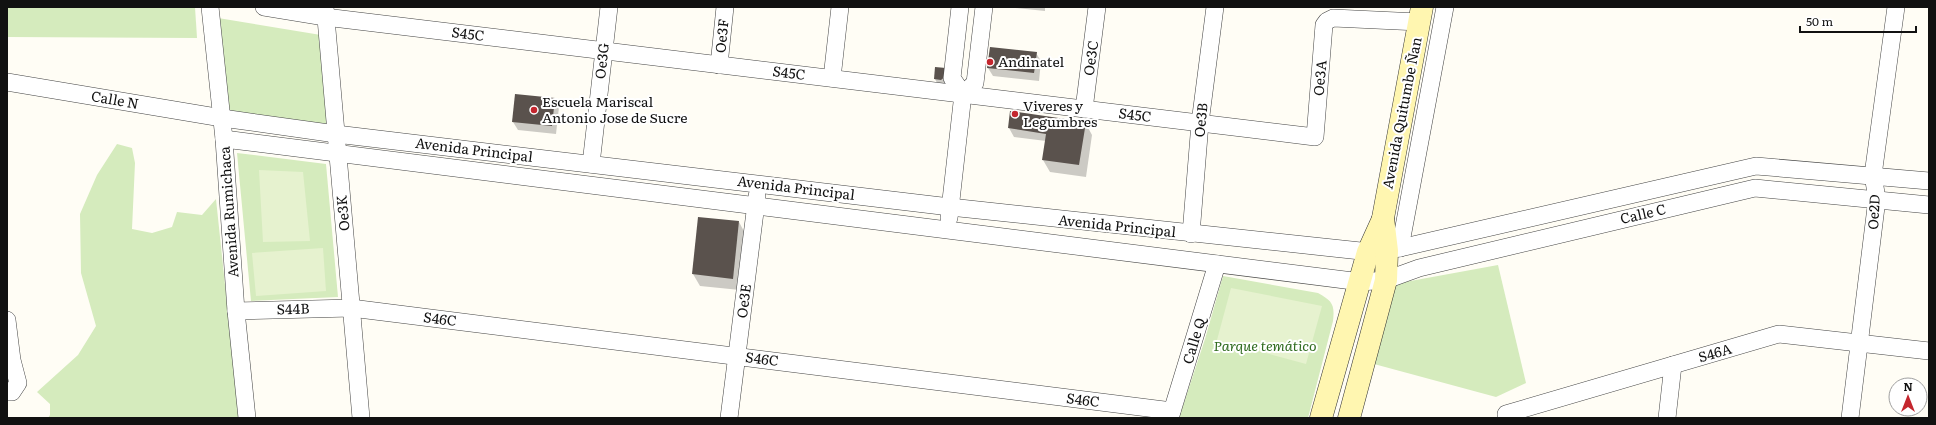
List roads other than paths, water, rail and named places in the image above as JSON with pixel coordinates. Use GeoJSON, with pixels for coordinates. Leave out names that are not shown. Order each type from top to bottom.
{"type":"FeatureCollection","features":[{"type":"Feature","properties":{"kind":"street","name":"Avenida Rumichaca"},"geometry":{"type":"LineString","coordinates":[[210,7],[224,139],[236,311],[247,418]]}},
{"type":"Feature","properties":{"kind":"street","name":"S45C"},"geometry":{"type":"LineString","coordinates":[[264,7],[325,12],[603,51],[1315,137]]}},
{"type":"Feature","properties":{"kind":"street","name":"Oe3G"},"geometry":{"type":"LineString","coordinates":[[591,164],[609,7]]}},
{"type":"Feature","properties":{"kind":"street","name":"Oe3F"},"geometry":{"type":"LineString","coordinates":[[718,65],[725,7]]}},
{"type":"Feature","properties":{"kind":"street"},"geometry":{"type":"LineString","coordinates":[[832,78],[840,7]]}},
{"type":"Feature","properties":{"kind":"street"},"geometry":{"type":"LineString","coordinates":[[948,230],[963,94],[952,78],[960,7]]}},
{"type":"Feature","properties":{"kind":"street"},"geometry":{"type":"LineString","coordinates":[[963,94],[976,83],[984,7]]}},
{"type":"Feature","properties":{"kind":"street","name":"Oe3C"},"geometry":{"type":"LineString","coordinates":[[1084,109],[1097,7]]}},
{"type":"Feature","properties":{"kind":"street","name":"Oe3B"},"geometry":{"type":"LineString","coordinates":[[1191,234],[1200,123],[1215,7]]}},
{"type":"Feature","properties":{"kind":"street"},"geometry":{"type":"LineString","coordinates":[[1381,251],[1445,7]]}},
{"type":"Feature","properties":{"kind":"street","name":"Oe2D"},"geometry":{"type":"LineString","coordinates":[[1850,418],[1877,199],[1873,175],[1896,7]]}},
{"type":"Feature","properties":{"kind":"street","name":"Oe3K"},"geometry":{"type":"LineString","coordinates":[[325,12],[361,418]]}},
{"type":"Feature","properties":{"kind":"street","name":"Avenida Quitumbe Ñan"},"geometry":{"type":"LineString","coordinates":[[1348,418],[1386,280],[1381,251],[1383,218],[1389,178],[1420,15]]}},
{"type":"Feature","properties":{"kind":"street","name":"Oe3A"},"geometry":{"type":"LineString","coordinates":[[1315,137],[1324,25],[1327,20],[1333,18],[1420,15]]}},
{"type":"Feature","properties":{"kind":"street","name":"Calle N"},"geometry":{"type":"LineString","coordinates":[[7,82],[222,118]]}},
{"type":"Feature","properties":{"kind":"street","name":"Avenida Principal"},"geometry":{"type":"LineString","coordinates":[[222,118],[336,134],[950,207],[1191,234],[1381,251]]}},
{"type":"Feature","properties":{"kind":"street","name":"Avenida Principal"},"geometry":{"type":"LineString","coordinates":[[224,139],[1361,282]]}},
{"type":"Feature","properties":{"kind":"street","name":"Calle C"},"geometry":{"type":"LineString","coordinates":[[1381,251],[1756,166],[1929,181]]}},
{"type":"Feature","properties":{"kind":"street","name":"Oe3E"},"geometry":{"type":"LineString","coordinates":[[729,418],[758,184]]}},
{"type":"Feature","properties":{"kind":"street","name":"Calle C"},"geometry":{"type":"LineString","coordinates":[[1361,282],[1386,280],[1419,268],[1755,188],[1929,205]]}},
{"type":"Feature","properties":{"kind":"street","name":"Avenida Quitumbe Ñan"},"geometry":{"type":"LineString","coordinates":[[1321,418],[1361,282],[1381,251]]}},
{"type":"Feature","properties":{"kind":"street","name":"Calle Q"},"geometry":{"type":"LineString","coordinates":[[1171,415],[1217,264]]}},
{"type":"Feature","properties":{"kind":"street","name":"S44B"},"geometry":{"type":"LineString","coordinates":[[236,311],[351,308]]}},
{"type":"Feature","properties":{"kind":"street","name":"S46C"},"geometry":{"type":"LineString","coordinates":[[351,308],[737,356],[1171,415]]}},
{"type":"Feature","properties":{"kind":"street"},"geometry":{"type":"LineString","coordinates":[[7,320],[12,360],[18,383],[12,392],[7,392]]}},
{"type":"Feature","properties":{"kind":"street","name":"S46A"},"geometry":{"type":"LineString","coordinates":[[1506,416],[1779,334],[1929,351]]}},
{"type":"Feature","properties":{"kind":"street"},"geometry":{"type":"LineString","coordinates":[[1667,418],[1673,366]]}},
{"type":"Feature","properties":{"kind":"street"},"geometry":{"type":"LineString","coordinates":[[1506,416],[1536,418]]}},
{"type":"Feature","properties":{"kind":"place","name":"Andinatel"},"geometry":{"type":"Point","coordinates":[990,62]}},
{"type":"Feature","properties":{"kind":"place","name":"Escuela Mariscal Antonio Jose de Sucre"},"geometry":{"type":"Point","coordinates":[534,110]}},
{"type":"Feature","properties":{"kind":"place","name":"Viveres y Legumbres"},"geometry":{"type":"Point","coordinates":[1015,114]}},
{"type":"Feature","properties":{"kind":"park label","name":"Parque temático"},"geometry":{"type":"Point","coordinates":[1265,346]}}]}
